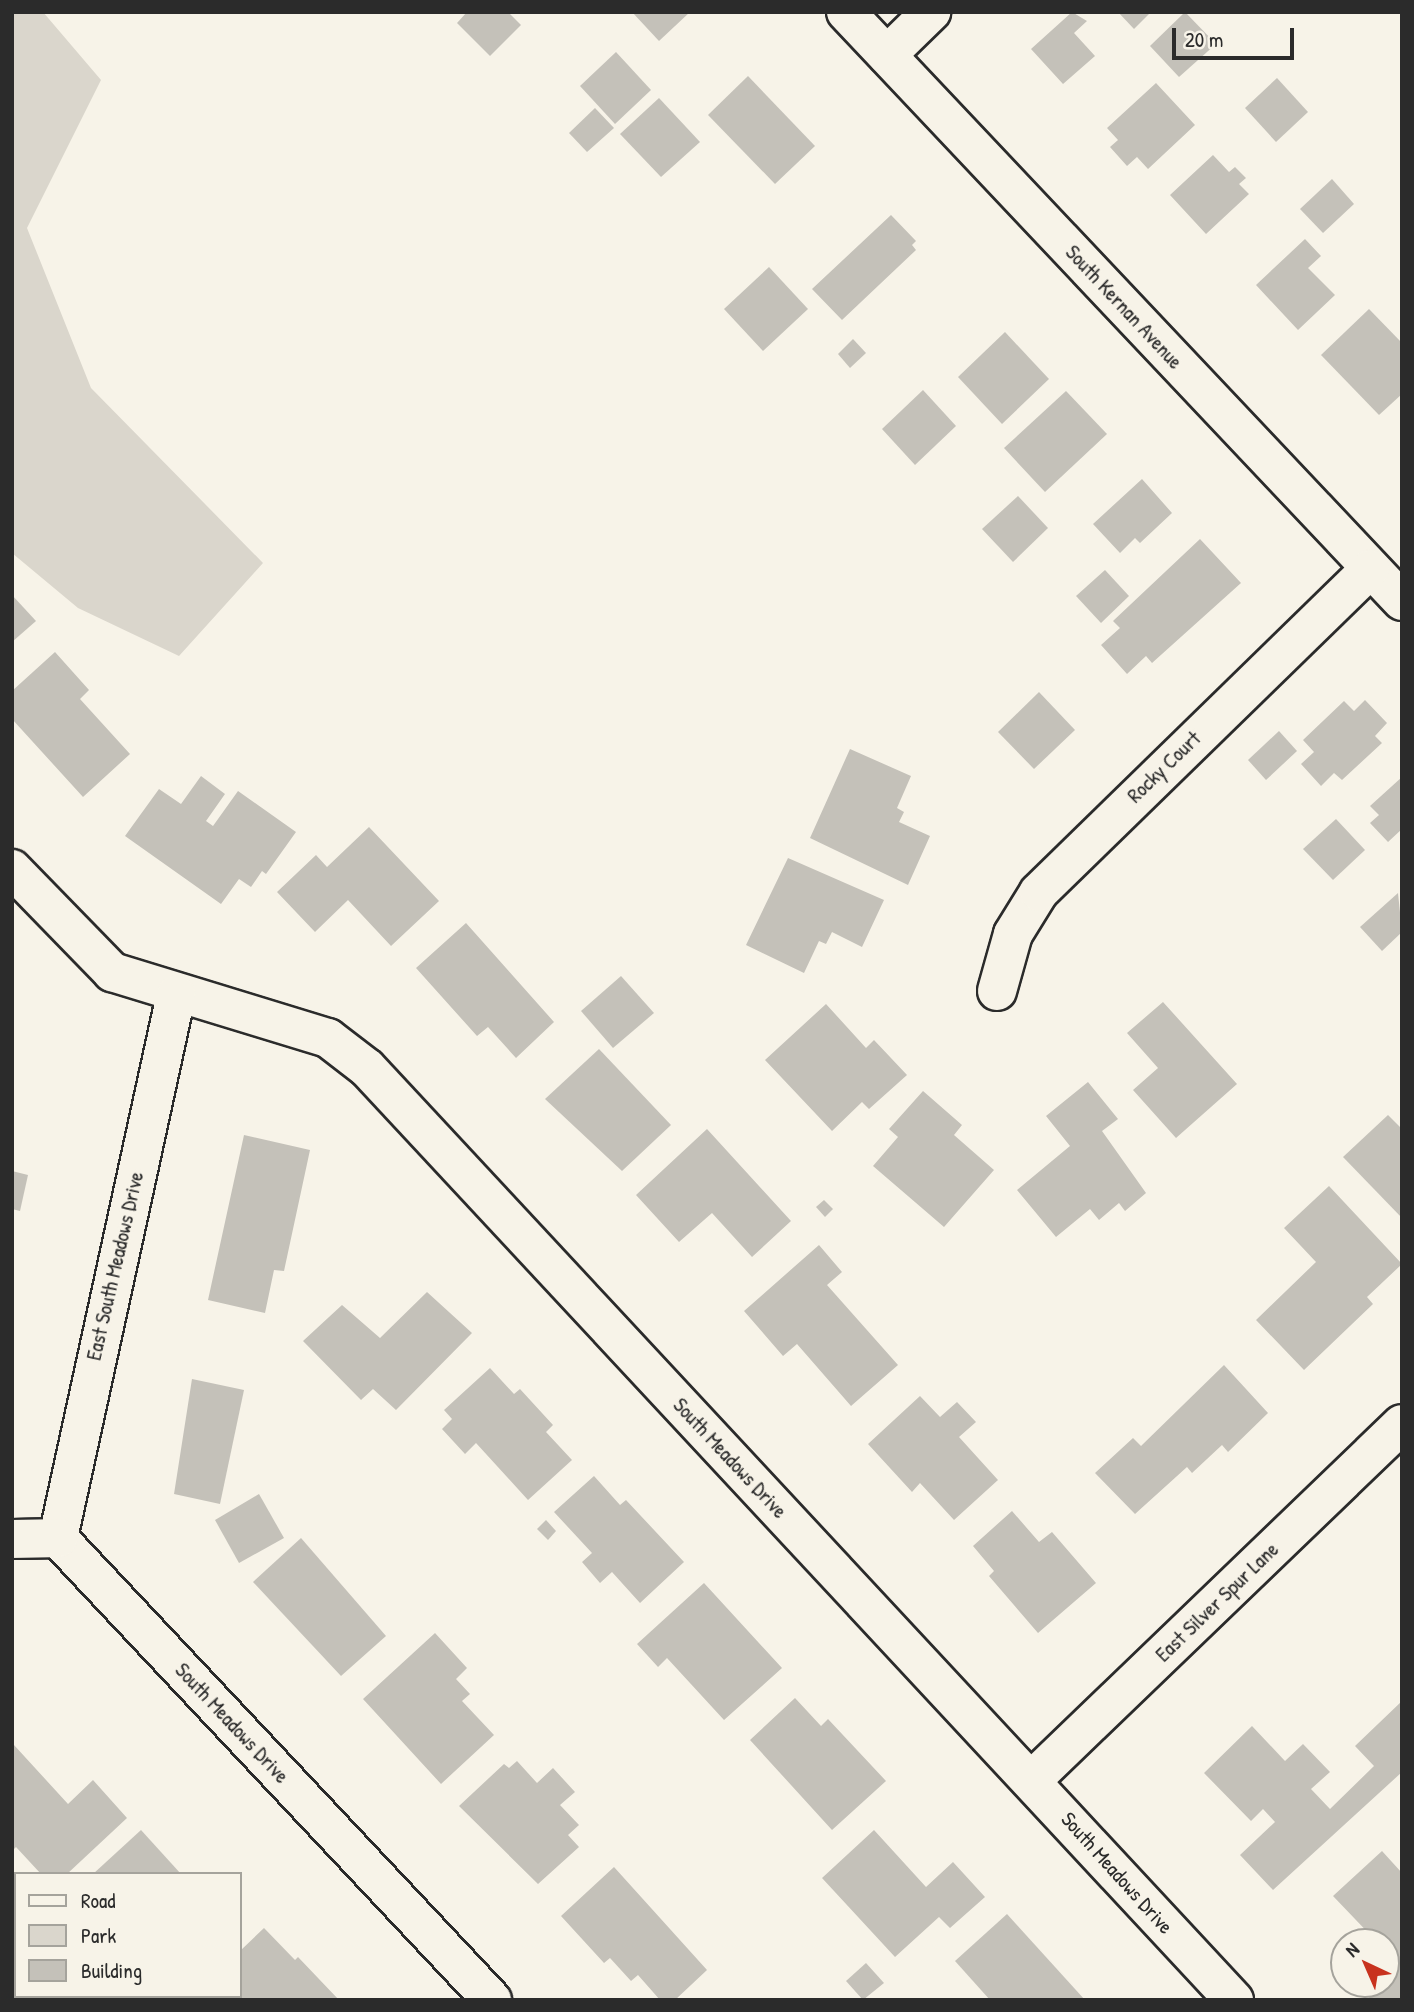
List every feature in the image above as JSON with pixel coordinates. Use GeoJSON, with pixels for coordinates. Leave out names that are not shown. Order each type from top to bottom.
{"type":"FeatureCollection","features":[{"type":"Feature","properties":{"kind":"street","name":"South Kernan Avenue"},"geometry":{"type":"LineString","coordinates":[[846,12],[1402,601]]}},
{"type":"Feature","properties":{"kind":"street"},"geometry":{"type":"LineString","coordinates":[[887,55],[931,12]]}},
{"type":"Feature","properties":{"kind":"street","name":"Rocky Court"},"geometry":{"type":"LineString","coordinates":[[997,991],[1013,934],[1039,892],[1370,569]]}},
{"type":"Feature","properties":{"kind":"street","name":"South Meadows Drive"},"geometry":{"type":"LineString","coordinates":[[12,869],[103,965],[140,985],[328,1038],[367,1068],[1234,2000]]}},
{"type":"Feature","properties":{"kind":"street","name":"East South Meadows Drive"},"geometry":{"type":"LineString","coordinates":[[58,1538],[176,995]]}},
{"type":"Feature","properties":{"kind":"street","name":"East Silver Spur Lane"},"geometry":{"type":"LineString","coordinates":[[1032,1780],[1402,1424]]}},
{"type":"Feature","properties":{"kind":"street"},"geometry":{"type":"LineString","coordinates":[[12,1539],[58,1538]]}},
{"type":"Feature","properties":{"kind":"street","name":"South Meadows Drive"},"geometry":{"type":"LineString","coordinates":[[58,1538],[492,2000]]}},
{"type":"Feature","properties":{"kind":"green space"},"geometry":{"type":"Polygon","coordinates":[[[12,12],[43,12],[101,80],[27,228],[91,388],[263,563],[179,656],[78,608],[12,553],[12,12]]]}},
{"type":"Feature","properties":{"kind":"building"},"geometry":{"type":"Polygon","coordinates":[[[467,12],[508,12],[521,25],[490,56],[457,23],[467,12]]]}},
{"type":"Feature","properties":{"kind":"building"},"geometry":{"type":"Polygon","coordinates":[[[632,12],[690,12],[659,41],[632,12]]]}},
{"type":"Feature","properties":{"kind":"building"},"geometry":{"type":"Polygon","coordinates":[[[1072,12],[1087,21],[1074,33],[1095,56],[1063,84],[1031,49],[1072,12]]]}},
{"type":"Feature","properties":{"kind":"building"},"geometry":{"type":"Polygon","coordinates":[[[1118,12],[1151,12],[1134,29],[1118,12]]]}},
{"type":"Feature","properties":{"kind":"building"},"geometry":{"type":"Polygon","coordinates":[[[1185,12],[1216,44],[1179,77],[1150,46],[1185,12]]]}},
{"type":"Feature","properties":{"kind":"building"},"geometry":{"type":"Polygon","coordinates":[[[616,52],[651,90],[615,124],[580,86],[616,52]]]}},
{"type":"Feature","properties":{"kind":"building"},"geometry":{"type":"Polygon","coordinates":[[[748,76],[815,146],[775,184],[708,115],[748,76]]]}},
{"type":"Feature","properties":{"kind":"building"},"geometry":{"type":"Polygon","coordinates":[[[1277,78],[1308,112],[1276,142],[1245,108],[1277,78]]]}},
{"type":"Feature","properties":{"kind":"building"},"geometry":{"type":"Polygon","coordinates":[[[1156,83],[1195,125],[1148,169],[1137,157],[1127,166],[1110,147],[1118,140],[1107,128],[1156,83]]]}},
{"type":"Feature","properties":{"kind":"building"},"geometry":{"type":"Polygon","coordinates":[[[659,98],[700,142],[661,177],[620,134],[659,98]]]}},
{"type":"Feature","properties":{"kind":"building"},"geometry":{"type":"Polygon","coordinates":[[[595,108],[614,128],[587,152],[569,133],[595,108]]]}},
{"type":"Feature","properties":{"kind":"building"},"geometry":{"type":"Polygon","coordinates":[[[1213,155],[1229,172],[1235,167],[1246,178],[1239,184],[1249,194],[1206,234],[1170,195],[1213,155]]]}},
{"type":"Feature","properties":{"kind":"building"},"geometry":{"type":"Polygon","coordinates":[[[1332,179],[1354,204],[1323,233],[1300,209],[1332,179]]]}},
{"type":"Feature","properties":{"kind":"building"},"geometry":{"type":"Polygon","coordinates":[[[891,215],[916,241],[912,245],[916,250],[842,320],[812,289],[891,215]]]}},
{"type":"Feature","properties":{"kind":"building"},"geometry":{"type":"Polygon","coordinates":[[[1305,239],[1321,256],[1308,268],[1335,295],[1298,330],[1256,285],[1305,239]]]}},
{"type":"Feature","properties":{"kind":"building"},"geometry":{"type":"Polygon","coordinates":[[[769,267],[808,309],[763,351],[724,309],[769,267]]]}},
{"type":"Feature","properties":{"kind":"building"},"geometry":{"type":"Polygon","coordinates":[[[1369,309],[1402,343],[1402,394],[1379,415],[1321,355],[1369,309]]]}},
{"type":"Feature","properties":{"kind":"building"},"geometry":{"type":"Polygon","coordinates":[[[1005,332],[1049,379],[1002,424],[958,377],[1005,332]]]}},
{"type":"Feature","properties":{"kind":"building"},"geometry":{"type":"Polygon","coordinates":[[[853,339],[866,353],[850,368],[838,354],[853,339]]]}},
{"type":"Feature","properties":{"kind":"building"},"geometry":{"type":"Polygon","coordinates":[[[923,390],[956,426],[915,465],[882,429],[923,390]]]}},
{"type":"Feature","properties":{"kind":"building"},"geometry":{"type":"Polygon","coordinates":[[[1066,391],[1107,434],[1045,492],[1004,448],[1066,391]]]}},
{"type":"Feature","properties":{"kind":"building"},"geometry":{"type":"Polygon","coordinates":[[[1142,479],[1172,513],[1140,543],[1135,538],[1120,553],[1093,524],[1142,479]]]}},
{"type":"Feature","properties":{"kind":"building"},"geometry":{"type":"Polygon","coordinates":[[[1018,496],[1048,528],[1013,562],[982,529],[1018,496]]]}},
{"type":"Feature","properties":{"kind":"building"},"geometry":{"type":"Polygon","coordinates":[[[1200,539],[1241,583],[1152,663],[1146,656],[1127,674],[1101,645],[1120,628],[1113,621],[1200,539]]]}},
{"type":"Feature","properties":{"kind":"building"},"geometry":{"type":"Polygon","coordinates":[[[1105,570],[1129,596],[1101,623],[1076,596],[1105,570]]]}},
{"type":"Feature","properties":{"kind":"building"},"geometry":{"type":"Polygon","coordinates":[[[12,595],[36,621],[12,642],[12,595]]]}},
{"type":"Feature","properties":{"kind":"building"},"geometry":{"type":"Polygon","coordinates":[[[55,652],[89,690],[80,699],[130,754],[83,797],[12,719],[12,691],[55,652]]]}},
{"type":"Feature","properties":{"kind":"building"},"geometry":{"type":"Polygon","coordinates":[[[1039,692],[1075,730],[1034,769],[998,732],[1039,692]]]}},
{"type":"Feature","properties":{"kind":"building"},"geometry":{"type":"Polygon","coordinates":[[[1365,700],[1387,723],[1375,736],[1382,743],[1342,780],[1334,773],[1321,786],[1301,764],[1314,752],[1303,740],[1344,701],[1354,711],[1365,700]]]}},
{"type":"Feature","properties":{"kind":"building"},"geometry":{"type":"Polygon","coordinates":[[[1279,731],[1297,751],[1266,780],[1248,760],[1279,731]]]}},
{"type":"Feature","properties":{"kind":"building"},"geometry":{"type":"Polygon","coordinates":[[[850,749],[911,776],[897,808],[904,812],[899,822],[930,836],[908,885],[810,838],[850,749]]]}},
{"type":"Feature","properties":{"kind":"building"},"geometry":{"type":"Polygon","coordinates":[[[201,776],[225,794],[206,821],[213,826],[238,791],[296,832],[266,874],[262,871],[251,887],[239,879],[221,904],[125,836],[159,789],[181,804],[201,776]]]}},
{"type":"Feature","properties":{"kind":"building"},"geometry":{"type":"Polygon","coordinates":[[[1402,777],[1402,829],[1388,842],[1370,823],[1379,815],[1370,806],[1402,777]]]}},
{"type":"Feature","properties":{"kind":"building"},"geometry":{"type":"Polygon","coordinates":[[[1336,819],[1365,850],[1333,880],[1303,849],[1336,819]]]}},
{"type":"Feature","properties":{"kind":"building"},"geometry":{"type":"Polygon","coordinates":[[[369,827],[439,901],[391,946],[348,900],[315,932],[277,892],[316,855],[327,867],[369,827]]]}},
{"type":"Feature","properties":{"kind":"building"},"geometry":{"type":"Polygon","coordinates":[[[788,858],[884,900],[862,947],[832,932],[826,944],[819,941],[804,973],[746,945],[788,858]]]}},
{"type":"Feature","properties":{"kind":"building"},"geometry":{"type":"Polygon","coordinates":[[[1398,893],[1402,932],[1382,951],[1360,927],[1398,893]]]}},
{"type":"Feature","properties":{"kind":"building"},"geometry":{"type":"Polygon","coordinates":[[[466,923],[554,1022],[516,1058],[488,1027],[477,1036],[416,968],[466,923]]]}},
{"type":"Feature","properties":{"kind":"building"},"geometry":{"type":"Polygon","coordinates":[[[621,976],[654,1013],[613,1048],[581,1011],[621,976]]]}},
{"type":"Feature","properties":{"kind":"building"},"geometry":{"type":"Polygon","coordinates":[[[1163,1002],[1237,1084],[1176,1138],[1133,1090],[1158,1068],[1127,1033],[1163,1002]]]}},
{"type":"Feature","properties":{"kind":"building"},"geometry":{"type":"Polygon","coordinates":[[[826,1004],[866,1048],[874,1040],[907,1075],[869,1109],[862,1102],[832,1131],[765,1060],[826,1004]]]}},
{"type":"Feature","properties":{"kind":"building"},"geometry":{"type":"Polygon","coordinates":[[[599,1049],[671,1125],[622,1171],[545,1099],[599,1049]]]}},
{"type":"Feature","properties":{"kind":"building"},"geometry":{"type":"Polygon","coordinates":[[[1088,1082],[1118,1119],[1102,1131],[1146,1193],[1125,1211],[1119,1203],[1099,1220],[1090,1209],[1056,1237],[1017,1190],[1070,1146],[1046,1116],[1088,1082]]]}},
{"type":"Feature","properties":{"kind":"building"},"geometry":{"type":"Polygon","coordinates":[[[923,1091],[962,1125],[954,1135],[994,1170],[944,1227],[873,1166],[898,1137],[889,1129],[923,1091]]]}},
{"type":"Feature","properties":{"kind":"building"},"geometry":{"type":"Polygon","coordinates":[[[1388,1115],[1402,1129],[1402,1218],[1343,1157],[1388,1115]]]}},
{"type":"Feature","properties":{"kind":"building"},"geometry":{"type":"Polygon","coordinates":[[[707,1129],[791,1221],[752,1257],[712,1213],[679,1242],[636,1195],[707,1129]]]}},
{"type":"Feature","properties":{"kind":"building"},"geometry":{"type":"Polygon","coordinates":[[[244,1135],[310,1150],[284,1271],[274,1270],[265,1313],[208,1300],[244,1135]]]}},
{"type":"Feature","properties":{"kind":"building"},"geometry":{"type":"Polygon","coordinates":[[[12,1171],[28,1175],[20,1211],[12,1209],[12,1171]]]}},
{"type":"Feature","properties":{"kind":"building"},"geometry":{"type":"Polygon","coordinates":[[[1329,1186],[1402,1264],[1367,1297],[1373,1304],[1304,1370],[1256,1320],[1316,1262],[1284,1228],[1329,1186]]]}},
{"type":"Feature","properties":{"kind":"building"},"geometry":{"type":"Polygon","coordinates":[[[824,1200],[833,1209],[825,1217],[816,1207],[824,1200]]]}},
{"type":"Feature","properties":{"kind":"building"},"geometry":{"type":"Polygon","coordinates":[[[819,1245],[842,1272],[827,1285],[898,1365],[851,1406],[797,1344],[783,1356],[744,1311],[819,1245]]]}},
{"type":"Feature","properties":{"kind":"building"},"geometry":{"type":"Polygon","coordinates":[[[427,1292],[472,1333],[396,1410],[373,1389],[361,1400],[303,1341],[342,1305],[380,1338],[427,1292]]]}},
{"type":"Feature","properties":{"kind":"building"},"geometry":{"type":"Polygon","coordinates":[[[1224,1365],[1268,1413],[1228,1452],[1222,1445],[1192,1473],[1187,1467],[1135,1514],[1095,1473],[1133,1438],[1141,1446],[1224,1365]]]}},
{"type":"Feature","properties":{"kind":"building"},"geometry":{"type":"Polygon","coordinates":[[[490,1368],[514,1394],[520,1389],[553,1425],[546,1432],[572,1460],[528,1500],[476,1443],[465,1454],[442,1429],[452,1419],[444,1410],[490,1368]]]}},
{"type":"Feature","properties":{"kind":"building"},"geometry":{"type":"Polygon","coordinates":[[[192,1379],[244,1390],[220,1504],[174,1494],[192,1379]]]}},
{"type":"Feature","properties":{"kind":"building"},"geometry":{"type":"Polygon","coordinates":[[[920,1396],[940,1417],[957,1402],[976,1422],[959,1437],[998,1480],[954,1520],[920,1483],[912,1492],[868,1444],[920,1396]]]}},
{"type":"Feature","properties":{"kind":"building"},"geometry":{"type":"Polygon","coordinates":[[[594,1476],[620,1505],[626,1500],[684,1562],[640,1603],[612,1572],[600,1583],[582,1562],[592,1553],[554,1512],[594,1476]]]}},
{"type":"Feature","properties":{"kind":"building"},"geometry":{"type":"Polygon","coordinates":[[[259,1494],[284,1538],[239,1563],[215,1520],[259,1494]]]}},
{"type":"Feature","properties":{"kind":"building"},"geometry":{"type":"Polygon","coordinates":[[[1012,1511],[1039,1542],[1052,1532],[1096,1583],[1038,1633],[989,1576],[994,1571],[973,1546],[1012,1511]]]}},
{"type":"Feature","properties":{"kind":"building"},"geometry":{"type":"Polygon","coordinates":[[[546,1520],[556,1531],[548,1540],[537,1529],[546,1520]]]}},
{"type":"Feature","properties":{"kind":"building"},"geometry":{"type":"Polygon","coordinates":[[[301,1538],[386,1636],[341,1676],[253,1582],[301,1538]]]}},
{"type":"Feature","properties":{"kind":"building"},"geometry":{"type":"Polygon","coordinates":[[[704,1583],[782,1668],[724,1720],[667,1658],[658,1667],[637,1644],[704,1583]]]}},
{"type":"Feature","properties":{"kind":"building"},"geometry":{"type":"Polygon","coordinates":[[[435,1633],[467,1668],[456,1679],[470,1694],[462,1701],[494,1735],[441,1784],[363,1699],[435,1633]]]}},
{"type":"Feature","properties":{"kind":"building"},"geometry":{"type":"Polygon","coordinates":[[[795,1698],[821,1726],[828,1719],[886,1781],[832,1830],[750,1740],[795,1698]]]}},
{"type":"Feature","properties":{"kind":"building"},"geometry":{"type":"Polygon","coordinates":[[[1402,1701],[1402,1772],[1273,1890],[1240,1855],[1275,1822],[1263,1809],[1251,1821],[1204,1773],[1252,1726],[1285,1761],[1303,1744],[1330,1772],[1311,1789],[1330,1809],[1374,1766],[1355,1746],[1402,1701]]]}},
{"type":"Feature","properties":{"kind":"building"},"geometry":{"type":"Polygon","coordinates":[[[14,1745],[68,1804],[93,1780],[127,1818],[69,1872],[39,1872],[16,1847],[12,1851],[14,1745]]]}},
{"type":"Feature","properties":{"kind":"building"},"geometry":{"type":"Polygon","coordinates":[[[517,1761],[537,1783],[553,1768],[575,1792],[560,1805],[579,1825],[568,1835],[579,1847],[538,1884],[459,1806],[504,1764],[509,1768],[517,1761]]]}},
{"type":"Feature","properties":{"kind":"building"},"geometry":{"type":"Polygon","coordinates":[[[141,1830],[179,1872],[95,1872],[141,1830]]]}},
{"type":"Feature","properties":{"kind":"building"},"geometry":{"type":"Polygon","coordinates":[[[874,1830],[926,1887],[953,1862],[985,1897],[950,1928],[939,1917],[895,1957],[822,1878],[874,1830]]]}},
{"type":"Feature","properties":{"kind":"building"},"geometry":{"type":"Polygon","coordinates":[[[1382,1851],[1402,1873],[1402,2000],[1369,1998],[1400,1998],[1400,1928],[1364,1928],[1333,1896],[1382,1851]]]}},
{"type":"Feature","properties":{"kind":"building"},"geometry":{"type":"Polygon","coordinates":[[[614,1867],[707,1970],[675,2000],[660,2000],[638,1975],[631,1981],[610,1958],[604,1963],[561,1916],[614,1867]]]}},
{"type":"Feature","properties":{"kind":"building"},"geometry":{"type":"Polygon","coordinates":[[[1007,1914],[1085,2000],[990,2000],[955,1961],[1007,1914]]]}},
{"type":"Feature","properties":{"kind":"building"},"geometry":{"type":"Polygon","coordinates":[[[264,1928],[295,1960],[298,1957],[339,2000],[233,2000],[231,1998],[242,1998],[242,1949],[264,1928]]]}},
{"type":"Feature","properties":{"kind":"building"},"geometry":{"type":"Polygon","coordinates":[[[866,1963],[884,1983],[863,2000],[846,1981],[866,1963]]]}}]}
